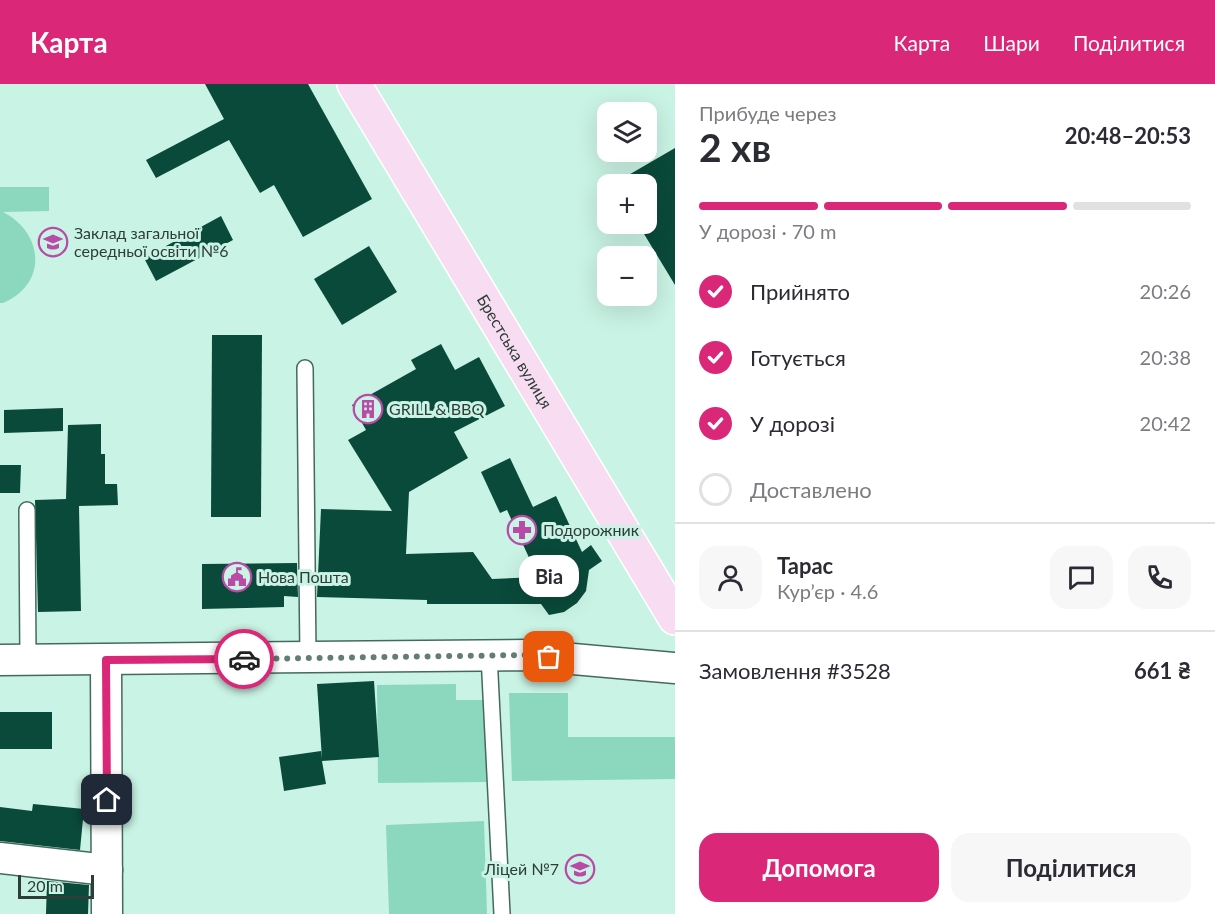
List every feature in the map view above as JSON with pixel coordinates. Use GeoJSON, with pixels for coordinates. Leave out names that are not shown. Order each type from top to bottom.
{"type":"FeatureCollection","features":[{"type":"Feature","properties":{"kind":"main road","name":"Брестська вулиця"},"geometry":{"type":"LineString","coordinates":[[354,84],[675,618]]}},
{"type":"Feature","properties":{"kind":"street"},"geometry":{"type":"LineString","coordinates":[[14,660],[528,655],[675,668]]}},
{"type":"Feature","properties":{"kind":"street"},"geometry":{"type":"LineString","coordinates":[[106,660],[107,914]]}},
{"type":"Feature","properties":{"kind":"street"},"geometry":{"type":"LineString","coordinates":[[0,858],[107,870]]}},
{"type":"Feature","properties":{"kind":"lane"},"geometry":{"type":"LineString","coordinates":[[305,368],[308,658]]}},
{"type":"Feature","properties":{"kind":"lane"},"geometry":{"type":"LineString","coordinates":[[14,660],[27,510]]}},
{"type":"Feature","properties":{"kind":"lane"},"geometry":{"type":"LineString","coordinates":[[489,655],[502,914]]}},
{"type":"Feature","properties":{"kind":"green space"},"geometry":{"type":"Polygon","coordinates":[[[0,187],[49,187],[49,211],[3,212],[17,221],[27,232],[33,245],[35,258],[34,271],[28,284],[18,294],[3,303],[0,303],[0,187]]]}},
{"type":"Feature","properties":{"kind":"green space"},"geometry":{"type":"Polygon","coordinates":[[[456,684],[456,700],[490,700],[491,782],[378,783],[377,685],[456,684]]]}},
{"type":"Feature","properties":{"kind":"green space"},"geometry":{"type":"Polygon","coordinates":[[[509,693],[568,693],[568,737],[675,737],[675,779],[512,781],[509,693]]]}},
{"type":"Feature","properties":{"kind":"green space"},"geometry":{"type":"Polygon","coordinates":[[[484,821],[487,914],[389,914],[386,825],[484,821]]]}},
{"type":"Feature","properties":{"kind":"building"},"geometry":{"type":"Polygon","coordinates":[[[205,84],[308,84],[372,199],[303,237],[274,185],[260,193],[229,140],[156,178],[146,160],[224,119],[205,84]]]}},
{"type":"Feature","properties":{"kind":"building"},"geometry":{"type":"Polygon","coordinates":[[[675,148],[675,285],[657,255],[657,246],[651,246],[644,234],[657,234],[657,174],[630,174],[651,162],[657,162],[657,158],[675,148]]]}},
{"type":"Feature","properties":{"kind":"building"},"geometry":{"type":"Polygon","coordinates":[[[221,216],[233,240],[156,281],[144,258],[221,216]]]}},
{"type":"Feature","properties":{"kind":"building"},"geometry":{"type":"Polygon","coordinates":[[[369,246],[397,292],[342,325],[314,279],[369,246]]]}},
{"type":"Feature","properties":{"kind":"building"},"geometry":{"type":"Polygon","coordinates":[[[212,335],[262,335],[261,517],[211,517],[212,335]]]}},
{"type":"Feature","properties":{"kind":"building"},"geometry":{"type":"Polygon","coordinates":[[[441,344],[455,370],[479,357],[505,406],[454,432],[468,458],[409,492],[406,554],[473,552],[492,579],[538,577],[507,510],[500,513],[481,472],[510,458],[533,507],[556,496],[582,552],[591,545],[602,561],[589,570],[586,591],[577,603],[564,612],[549,615],[541,604],[427,604],[427,600],[317,597],[321,509],[392,511],[348,440],[366,430],[352,405],[416,369],[411,360],[441,344]]]}},
{"type":"Feature","properties":{"kind":"building"},"geometry":{"type":"Polygon","coordinates":[[[63,408],[63,431],[4,433],[4,410],[63,408]]]}},
{"type":"Feature","properties":{"kind":"building"},"geometry":{"type":"Polygon","coordinates":[[[101,424],[101,454],[105,454],[105,484],[117,484],[118,505],[79,506],[81,611],[38,612],[35,500],[66,499],[68,425],[101,424]]]}},
{"type":"Feature","properties":{"kind":"building"},"geometry":{"type":"Polygon","coordinates":[[[0,465],[21,465],[20,493],[0,493],[0,465]]]}},
{"type":"Feature","properties":{"kind":"building"},"geometry":{"type":"Polygon","coordinates":[[[297,563],[298,597],[284,596],[284,607],[202,609],[202,564],[297,563]]]}},
{"type":"Feature","properties":{"kind":"building"},"geometry":{"type":"Polygon","coordinates":[[[374,681],[379,757],[322,761],[326,784],[284,791],[279,757],[321,751],[322,759],[317,684],[374,681]]]}},
{"type":"Feature","properties":{"kind":"building"},"geometry":{"type":"Polygon","coordinates":[[[0,712],[52,712],[52,749],[0,749],[0,712]]]}},
{"type":"Feature","properties":{"kind":"building"},"geometry":{"type":"Polygon","coordinates":[[[33,804],[84,809],[80,850],[0,841],[0,807],[32,811],[33,804]]]}},
{"type":"Feature","properties":{"kind":"building"},"geometry":{"type":"Polygon","coordinates":[[[47,881],[89,885],[88,914],[46,914],[47,881]]]}},
{"type":"Feature","properties":{"kind":"way so far"},"geometry":{"type":"LineString","coordinates":[[244,659],[528,655],[549,657]]}},
{"type":"Feature","properties":{"kind":"place","name":"Заклад загальної середньої освіти №6"},"geometry":{"type":"Point","coordinates":[53,242]}},
{"type":"Feature","properties":{"kind":"place","name":"GRILL & BBQ"},"geometry":{"type":"Point","coordinates":[368,409]}},
{"type":"Feature","properties":{"kind":"place","name":"Подорожник"},"geometry":{"type":"Point","coordinates":[522,530]}},
{"type":"Feature","properties":{"kind":"place","name":"Нова Пошта"},"geometry":{"type":"Point","coordinates":[237,577]}},
{"type":"Feature","properties":{"kind":"place","name":"Віа"},"geometry":{"type":"Point","coordinates":[549,657]}},
{"type":"Feature","properties":{"kind":"place","name":"Ліцей №7"},"geometry":{"type":"Point","coordinates":[580,869]}},
{"type":"Feature","properties":{"kind":"route"},"geometry":{"type":"LineString","coordinates":[[107,800],[106,660],[244,659]]}}]}
